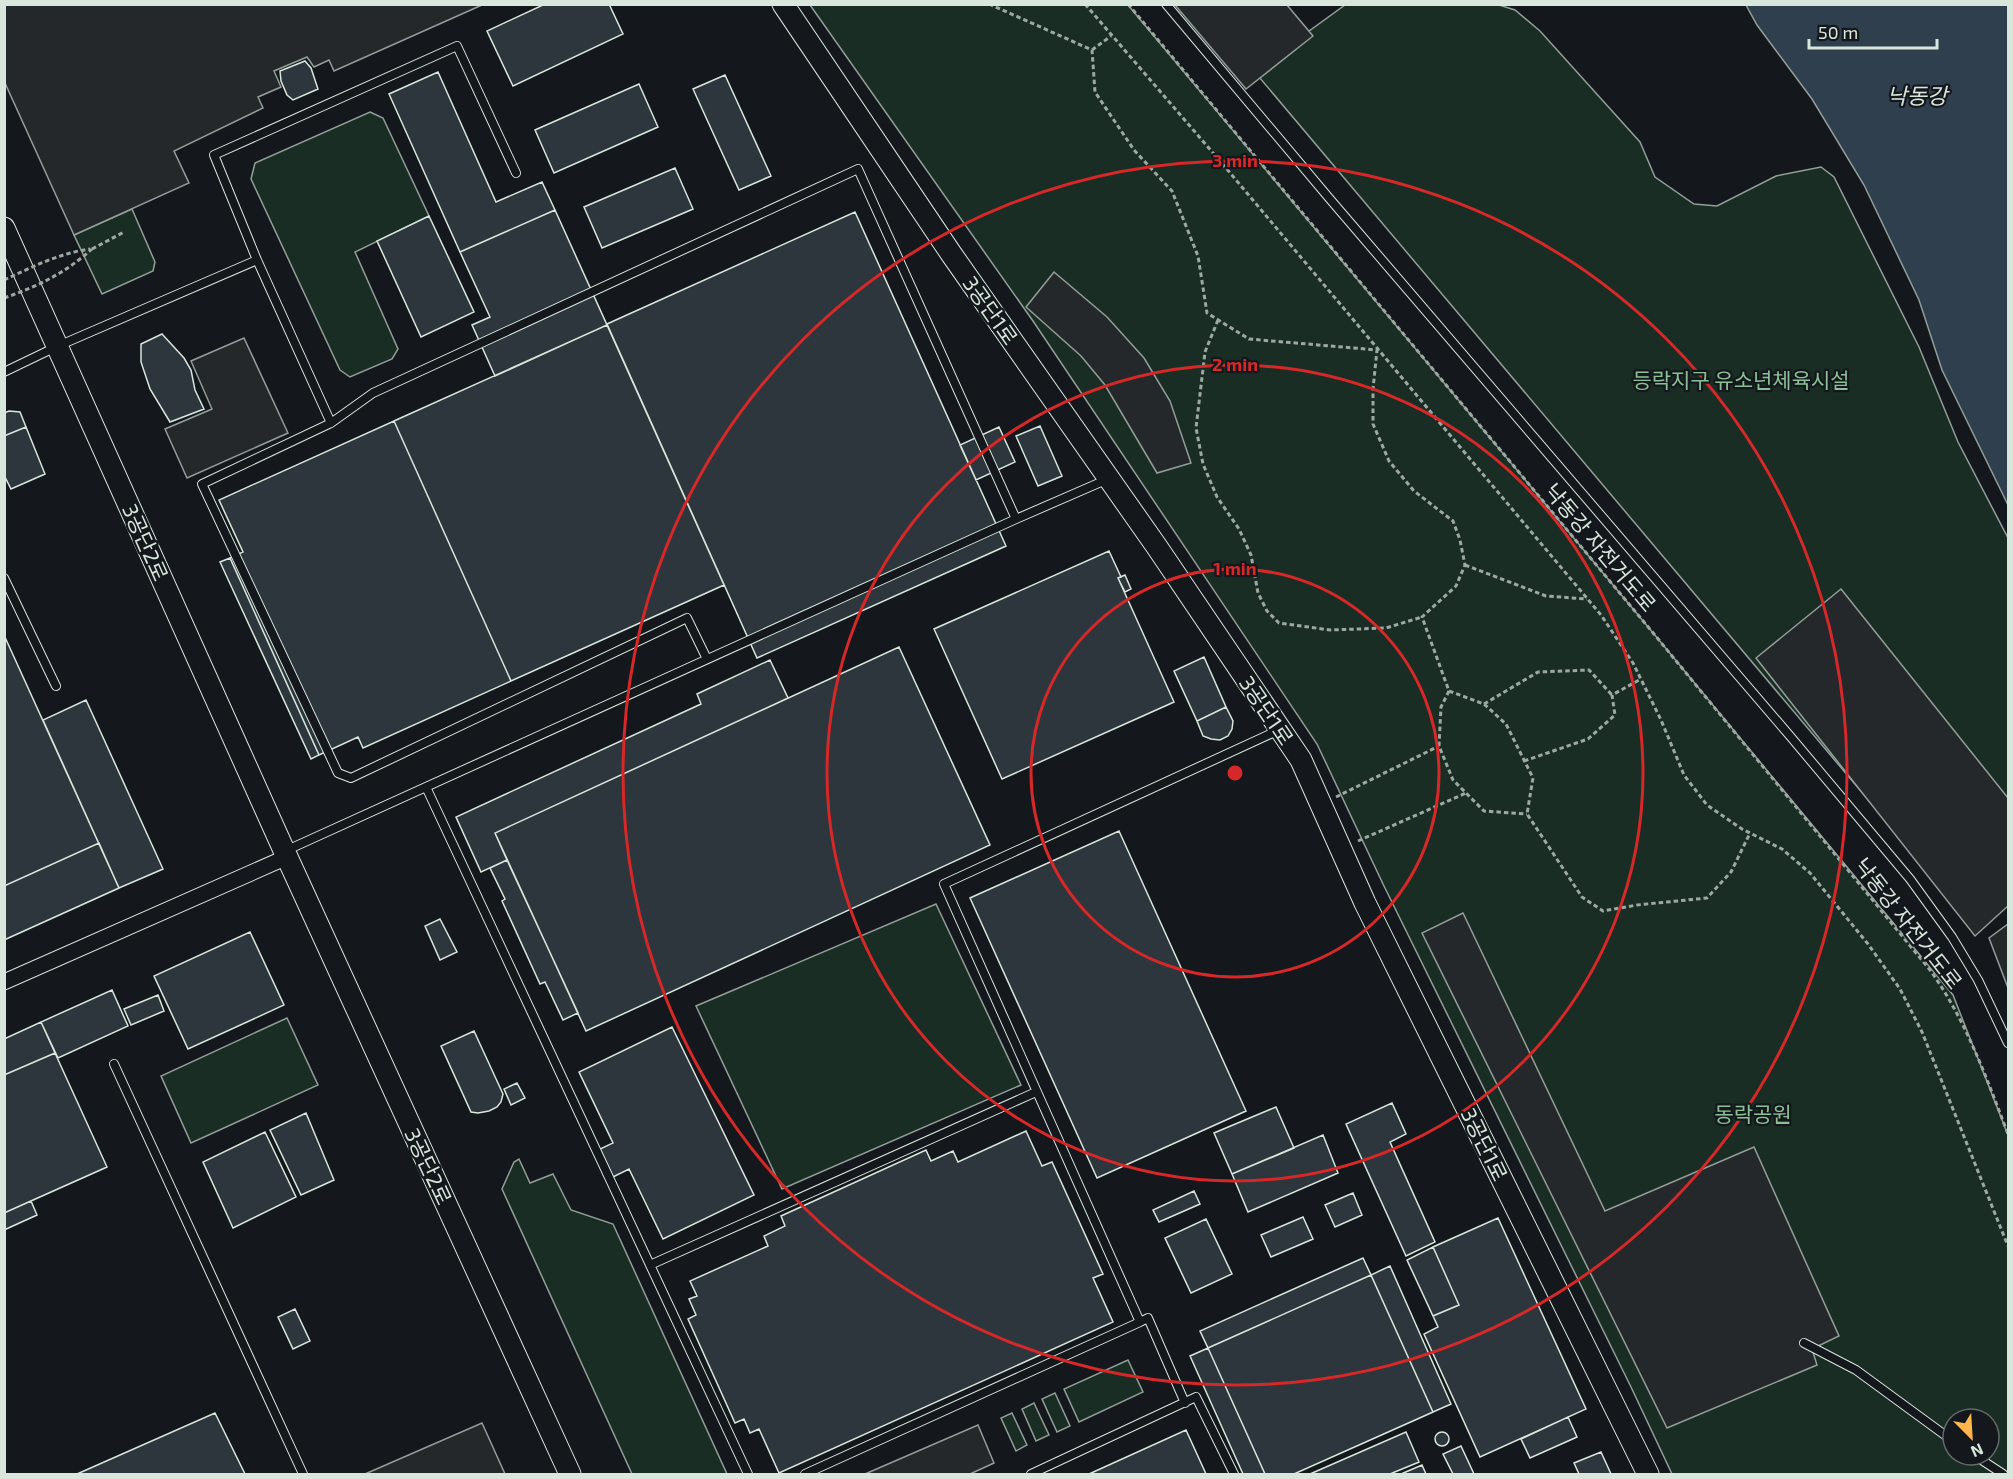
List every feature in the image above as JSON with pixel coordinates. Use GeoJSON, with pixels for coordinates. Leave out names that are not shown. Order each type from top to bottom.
{"type":"FeatureCollection","features":[{"type":"Feature","properties":{"kind":"street","name":"3공단1로"},"geometry":{"type":"LineString","coordinates":[[783,4],[952,255],[1109,479],[1301,760],[1365,903],[1648,1474]]}},
{"type":"Feature","properties":{"kind":"street","name":"3공단2로"},"geometry":{"type":"LineString","coordinates":[[4,228],[286,854],[570,1474]]}},
{"type":"Feature","properties":{"kind":"street"},"geometry":{"type":"LineString","coordinates":[[4,982],[286,854]]}},
{"type":"Feature","properties":{"kind":"lane"},"geometry":{"type":"LineString","coordinates":[[1167,4],[1329,198],[1910,879],[1952,937],[1978,980],[2008,1043]]}},
{"type":"Feature","properties":{"kind":"lane"},"geometry":{"type":"LineString","coordinates":[[331,423],[257,260],[214,155],[458,46],[516,173]]}},
{"type":"Feature","properties":{"kind":"lane"},"geometry":{"type":"LineString","coordinates":[[707,659],[687,618],[351,778],[338,772],[202,484],[331,423],[373,393],[858,169],[1016,519]]}},
{"type":"Feature","properties":{"kind":"lane"},"geometry":{"type":"LineString","coordinates":[[4,372],[58,346],[257,260]]}},
{"type":"Feature","properties":{"kind":"lane"},"geometry":{"type":"LineString","coordinates":[[286,854],[426,787],[1109,479]]}},
{"type":"Feature","properties":{"kind":"lane"},"geometry":{"type":"LineString","coordinates":[[4,578],[56,686]]}},
{"type":"Feature","properties":{"kind":"lane"},"geometry":{"type":"LineString","coordinates":[[1140,1322],[944,884],[1281,729]]}},
{"type":"Feature","properties":{"kind":"lane"},"geometry":{"type":"LineString","coordinates":[[426,787],[748,1474]]}},
{"type":"Feature","properties":{"kind":"lane"},"geometry":{"type":"LineString","coordinates":[[114,1064],[303,1474]]}},
{"type":"Feature","properties":{"kind":"lane"},"geometry":{"type":"LineString","coordinates":[[650,1265],[1036,1092]]}},
{"type":"Feature","properties":{"kind":"lane"},"geometry":{"type":"LineString","coordinates":[[805,1474],[1148,1318],[1185,1403]]}},
{"type":"Feature","properties":{"kind":"lane"},"geometry":{"type":"LineString","coordinates":[[1804,1343],[1856,1370],[1941,1432]]}},
{"type":"Feature","properties":{"kind":"lane"},"geometry":{"type":"LineString","coordinates":[[1031,1474],[1196,1397],[1234,1474]]}},
{"type":"Feature","properties":{"kind":"path"},"geometry":{"type":"LineString","coordinates":[[990,4],[1092,50]]}},
{"type":"Feature","properties":{"kind":"path"},"geometry":{"type":"LineString","coordinates":[[1085,4],[1226,168],[1601,615],[1633,663],[1684,775],[1707,805],[1750,833],[1782,849],[1810,873],[1868,944],[1900,989],[1926,1042],[2008,1246]]}},
{"type":"Feature","properties":{"kind":"path","name":"낙동강 자전거도로"},"geometry":{"type":"LineString","coordinates":[[1128,4],[1654,634],[1930,970],[1946,992],[1972,1041],[2008,1134]]}},
{"type":"Feature","properties":{"kind":"path"},"geometry":{"type":"LineString","coordinates":[[1092,50],[1111,36]]}},
{"type":"Feature","properties":{"kind":"path"},"geometry":{"type":"LineString","coordinates":[[1092,50],[1095,92],[1134,150],[1172,191],[1198,256],[1207,313],[1249,339],[1377,350]]}},
{"type":"Feature","properties":{"kind":"path"},"geometry":{"type":"LineString","coordinates":[[4,298],[38,286],[65,270],[92,249],[124,232]]}},
{"type":"Feature","properties":{"kind":"path"},"geometry":{"type":"LineString","coordinates":[[4,280],[41,262],[92,249]]}},
{"type":"Feature","properties":{"kind":"path"},"geometry":{"type":"LineString","coordinates":[[1218,320],[1205,352],[1196,428],[1203,464],[1217,496],[1239,529],[1251,555],[1258,593],[1267,611],[1279,623],[1330,630],[1386,628],[1422,617],[1456,585],[1465,565],[1453,521],[1414,492],[1389,461],[1373,424],[1373,389],[1377,350]]}},
{"type":"Feature","properties":{"kind":"path"},"geometry":{"type":"LineString","coordinates":[[1465,565],[1546,596],[1588,599]]}},
{"type":"Feature","properties":{"kind":"path"},"geometry":{"type":"LineString","coordinates":[[1422,617],[1449,691],[1441,707],[1439,746],[1453,780],[1484,811],[1527,814]]}},
{"type":"Feature","properties":{"kind":"path"},"geometry":{"type":"LineString","coordinates":[[1484,704],[1538,672],[1589,670],[1612,695],[1615,715],[1588,739],[1524,761]]}},
{"type":"Feature","properties":{"kind":"path"},"geometry":{"type":"LineString","coordinates":[[1612,695],[1641,679]]}},
{"type":"Feature","properties":{"kind":"path"},"geometry":{"type":"LineString","coordinates":[[1449,691],[1484,704],[1506,724],[1533,778],[1527,814],[1582,897],[1603,911],[1707,898],[1731,872],[1750,833]]}},
{"type":"Feature","properties":{"kind":"path"},"geometry":{"type":"LineString","coordinates":[[1321,804],[1439,746]]}},
{"type":"Feature","properties":{"kind":"path"},"geometry":{"type":"LineString","coordinates":[[1341,848],[1466,793]]}},
{"type":"Feature","properties":{"kind":"green space","name":"동락공원"},"geometry":{"type":"Polygon","coordinates":[[[810,5],[1128,5],[1953,995],[2008,1135],[2008,1474],[1672,1474],[1383,884],[1317,744],[1033,321],[810,5]]]}},
{"type":"Feature","properties":{"kind":"green space","name":"등락지구 유소년체육시설"},"geometry":{"type":"Polygon","coordinates":[[[1345,5],[1499,5],[1515,10],[1540,31],[1640,142],[1655,177],[1694,204],[1717,206],[1776,176],[1821,167],[1834,177],[1919,347],[1958,442],[2008,538],[2008,903],[1977,929],[1254,71],[1345,5]]]}},
{"type":"Feature","properties":{"kind":"green space"},"geometry":{"type":"Polygon","coordinates":[[[370,112],[383,118],[429,216],[355,252],[398,349],[392,359],[350,377],[340,370],[251,179],[255,163],[370,112]]]}},
{"type":"Feature","properties":{"kind":"green space"},"geometry":{"type":"Polygon","coordinates":[[[132,209],[155,262],[153,271],[102,294],[74,235],[132,209]]]}},
{"type":"Feature","properties":{"kind":"green space"},"geometry":{"type":"Polygon","coordinates":[[[936,904],[1021,1085],[782,1189],[696,1006],[936,904]]]}},
{"type":"Feature","properties":{"kind":"green space"},"geometry":{"type":"Polygon","coordinates":[[[287,1018],[318,1085],[191,1143],[161,1076],[287,1018]]]}},
{"type":"Feature","properties":{"kind":"green space"},"geometry":{"type":"Polygon","coordinates":[[[519,1159],[530,1183],[553,1174],[571,1210],[613,1224],[727,1474],[632,1474],[502,1189],[514,1162],[519,1159]]]}},
{"type":"Feature","properties":{"kind":"green space"},"geometry":{"type":"Polygon","coordinates":[[[1128,1360],[1143,1392],[1079,1422],[1064,1389],[1128,1360]]]}},
{"type":"Feature","properties":{"kind":"green space"},"geometry":{"type":"Polygon","coordinates":[[[1055,1393],[1070,1426],[1057,1432],[1042,1399],[1055,1393]]]}},
{"type":"Feature","properties":{"kind":"green space"},"geometry":{"type":"Polygon","coordinates":[[[1034,1403],[1049,1435],[1036,1441],[1022,1409],[1034,1403]]]}},
{"type":"Feature","properties":{"kind":"green space"},"geometry":{"type":"Polygon","coordinates":[[[1012,1413],[1027,1445],[1016,1451],[1001,1418],[1012,1413]]]}},
{"type":"Feature","properties":{"kind":"shaded area"},"geometry":{"type":"Polygon","coordinates":[[[4,5],[482,5],[334,71],[329,60],[314,67],[307,57],[274,71],[281,87],[258,97],[263,108],[174,151],[189,183],[74,235],[5,83],[4,5]]]}},
{"type":"Feature","properties":{"kind":"shaded area"},"geometry":{"type":"Polygon","coordinates":[[[1175,5],[1287,5],[1313,36],[1246,89],[1175,5]]]}},
{"type":"Feature","properties":{"kind":"shaded area"},"geometry":{"type":"Polygon","coordinates":[[[1054,272],[1107,317],[1144,358],[1170,401],[1191,463],[1157,473],[1105,385],[1081,356],[1026,307],[1054,272]]]}},
{"type":"Feature","properties":{"kind":"shaded area"},"geometry":{"type":"Polygon","coordinates":[[[244,338],[288,433],[187,478],[165,429],[212,409],[191,361],[244,338]]]}},
{"type":"Feature","properties":{"kind":"shaded area"},"geometry":{"type":"Polygon","coordinates":[[[1841,589],[2008,798],[2008,906],[1975,936],[1756,658],[1841,589]]]}},
{"type":"Feature","properties":{"kind":"shaded area"},"geometry":{"type":"Polygon","coordinates":[[[1463,913],[1605,1211],[1754,1147],[1839,1336],[1812,1349],[1817,1365],[1667,1428],[1422,933],[1463,913]]]}},
{"type":"Feature","properties":{"kind":"shaded area"},"geometry":{"type":"Polygon","coordinates":[[[2008,924],[2008,988],[1989,938],[2008,924]]]}},
{"type":"Feature","properties":{"kind":"shaded area"},"geometry":{"type":"Polygon","coordinates":[[[482,1423],[505,1474],[365,1474],[482,1423]]]}},
{"type":"Feature","properties":{"kind":"shaded area"},"geometry":{"type":"Polygon","coordinates":[[[978,1425],[994,1463],[970,1474],[865,1474],[978,1425]]]}},
{"type":"Feature","properties":{"kind":"water","name":"낙동강"},"geometry":{"type":"Polygon","coordinates":[[[1746,5],[2008,5],[2008,505],[1942,370],[1919,300],[1864,185],[1812,99],[1757,25],[1746,5]]]}},
{"type":"Feature","properties":{"kind":"building"},"geometry":{"type":"Polygon","coordinates":[[[545,4],[609,4],[623,34],[513,86],[487,31],[545,4]]]}},
{"type":"Feature","properties":{"kind":"building"},"geometry":{"type":"Polygon","coordinates":[[[305,61],[311,68],[318,89],[293,100],[287,95],[281,81],[280,71],[305,61]]]}},
{"type":"Feature","properties":{"kind":"building"},"geometry":{"type":"Polygon","coordinates":[[[438,72],[496,202],[542,182],[555,210],[460,252],[389,94],[438,72]]]}},
{"type":"Feature","properties":{"kind":"building"},"geometry":{"type":"Polygon","coordinates":[[[725,75],[771,176],[739,190],[693,89],[725,75]]]}},
{"type":"Feature","properties":{"kind":"building"},"geometry":{"type":"Polygon","coordinates":[[[639,84],[658,127],[554,173],[535,130],[639,84]]]}},
{"type":"Feature","properties":{"kind":"building"},"geometry":{"type":"Polygon","coordinates":[[[675,168],[693,209],[602,248],[584,207],[675,168]]]}},
{"type":"Feature","properties":{"kind":"building"},"geometry":{"type":"Polygon","coordinates":[[[555,210],[607,325],[495,376],[472,325],[490,317],[460,252],[555,210]]]}},
{"type":"Feature","properties":{"kind":"building"},"geometry":{"type":"Polygon","coordinates":[[[855,212],[1006,546],[757,658],[607,324],[855,212]]]}},
{"type":"Feature","properties":{"kind":"building"},"geometry":{"type":"Polygon","coordinates":[[[429,216],[474,312],[421,337],[377,241],[429,216]]]}},
{"type":"Feature","properties":{"kind":"building"},"geometry":{"type":"Polygon","coordinates":[[[607,325],[724,585],[511,681],[394,421],[607,325]]]}},
{"type":"Feature","properties":{"kind":"building"},"geometry":{"type":"Polygon","coordinates":[[[162,334],[184,358],[191,370],[195,390],[204,409],[170,422],[150,389],[141,362],[141,344],[162,334]]]}},
{"type":"Feature","properties":{"kind":"building"},"geometry":{"type":"Polygon","coordinates":[[[20,412],[26,427],[4,436],[4,413],[20,412]]]}},
{"type":"Feature","properties":{"kind":"building"},"geometry":{"type":"Polygon","coordinates":[[[394,421],[511,681],[363,748],[358,737],[319,755],[230,558],[243,552],[219,500],[394,421]]]}},
{"type":"Feature","properties":{"kind":"building"},"geometry":{"type":"Polygon","coordinates":[[[1040,426],[1062,476],[1038,486],[1016,436],[1040,426]]]}},
{"type":"Feature","properties":{"kind":"building"},"geometry":{"type":"Polygon","coordinates":[[[26,427],[45,474],[11,489],[4,475],[4,436],[26,427]]]}},
{"type":"Feature","properties":{"kind":"building"},"geometry":{"type":"Polygon","coordinates":[[[999,427],[1015,462],[976,480],[960,445],[999,427]]]}},
{"type":"Feature","properties":{"kind":"building"},"geometry":{"type":"Polygon","coordinates":[[[1109,551],[1121,577],[1118,578],[1174,702],[1002,779],[934,629],[1109,551]]]}},
{"type":"Feature","properties":{"kind":"building"},"geometry":{"type":"Polygon","coordinates":[[[230,558],[319,755],[311,759],[220,562],[230,558]]]}},
{"type":"Feature","properties":{"kind":"building"},"geometry":{"type":"Polygon","coordinates":[[[1125,575],[1131,589],[1125,592],[1118,578],[1125,575]]]}},
{"type":"Feature","properties":{"kind":"building"},"geometry":{"type":"Polygon","coordinates":[[[4,635],[119,888],[4,940],[4,635]]]}},
{"type":"Feature","properties":{"kind":"building"},"geometry":{"type":"Polygon","coordinates":[[[899,647],[990,845],[586,1031],[495,833],[899,647]]]}},
{"type":"Feature","properties":{"kind":"building"},"geometry":{"type":"Polygon","coordinates":[[[1204,657],[1226,707],[1197,721],[1174,671],[1204,657]]]}},
{"type":"Feature","properties":{"kind":"building"},"geometry":{"type":"Polygon","coordinates":[[[770,660],[788,698],[495,833],[507,860],[481,872],[456,817],[701,704],[697,694],[770,660]]]}},
{"type":"Feature","properties":{"kind":"building"},"geometry":{"type":"Polygon","coordinates":[[[86,700],[163,869],[119,888],[43,720],[86,700]]]}},
{"type":"Feature","properties":{"kind":"building"},"geometry":{"type":"Polygon","coordinates":[[[1226,707],[1233,721],[1228,736],[1220,740],[1203,736],[1197,721],[1226,707]]]}},
{"type":"Feature","properties":{"kind":"building"},"geometry":{"type":"Polygon","coordinates":[[[1119,831],[1246,1111],[1097,1178],[970,898],[1119,831]]]}},
{"type":"Feature","properties":{"kind":"building"},"geometry":{"type":"Polygon","coordinates":[[[99,843],[119,888],[4,940],[4,886],[99,843]]]}},
{"type":"Feature","properties":{"kind":"building"},"geometry":{"type":"Polygon","coordinates":[[[507,860],[578,1013],[563,1020],[545,982],[540,984],[502,901],[505,899],[490,868],[507,860]]]}},
{"type":"Feature","properties":{"kind":"building"},"geometry":{"type":"Polygon","coordinates":[[[440,919],[457,952],[440,960],[425,926],[440,919]]]}},
{"type":"Feature","properties":{"kind":"building"},"geometry":{"type":"Polygon","coordinates":[[[250,932],[284,1005],[188,1049],[154,976],[250,932]]]}},
{"type":"Feature","properties":{"kind":"building"},"geometry":{"type":"Polygon","coordinates":[[[112,990],[128,1026],[58,1058],[41,1022],[112,990]]]}},
{"type":"Feature","properties":{"kind":"building"},"geometry":{"type":"Polygon","coordinates":[[[158,995],[164,1011],[131,1025],[124,1009],[158,995]]]}},
{"type":"Feature","properties":{"kind":"building"},"geometry":{"type":"Polygon","coordinates":[[[41,1022],[55,1053],[4,1075],[4,1039],[41,1022]]]}},
{"type":"Feature","properties":{"kind":"building"},"geometry":{"type":"Polygon","coordinates":[[[672,1027],[754,1195],[663,1239],[629,1169],[613,1177],[600,1149],[613,1143],[579,1072],[672,1027]]]}},
{"type":"Feature","properties":{"kind":"building"},"geometry":{"type":"Polygon","coordinates":[[[474,1031],[503,1094],[497,1107],[478,1113],[471,1112],[441,1046],[474,1031]]]}},
{"type":"Feature","properties":{"kind":"building"},"geometry":{"type":"Polygon","coordinates":[[[55,1053],[107,1167],[4,1213],[4,1075],[55,1053]]]}},
{"type":"Feature","properties":{"kind":"building"},"geometry":{"type":"Polygon","coordinates":[[[517,1083],[525,1098],[511,1105],[504,1089],[517,1083]]]}},
{"type":"Feature","properties":{"kind":"building"},"geometry":{"type":"Polygon","coordinates":[[[1392,1103],[1406,1134],[1390,1142],[1435,1242],[1406,1256],[1346,1124],[1392,1103]]]}},
{"type":"Feature","properties":{"kind":"building"},"geometry":{"type":"Polygon","coordinates":[[[1276,1107],[1294,1148],[1232,1174],[1214,1133],[1276,1107]]]}},
{"type":"Feature","properties":{"kind":"building"},"geometry":{"type":"Polygon","coordinates":[[[306,1113],[334,1180],[301,1195],[270,1130],[306,1113]]]}},
{"type":"Feature","properties":{"kind":"building"},"geometry":{"type":"Polygon","coordinates":[[[1026,1131],[1042,1166],[1052,1162],[1103,1274],[1093,1278],[1113,1322],[779,1473],[759,1429],[750,1433],[744,1419],[735,1423],[688,1319],[696,1315],[689,1299],[697,1296],[690,1281],[768,1246],[764,1236],[785,1226],[781,1216],[926,1150],[931,1161],[953,1151],[958,1162],[1026,1131]]]}},
{"type":"Feature","properties":{"kind":"building"},"geometry":{"type":"Polygon","coordinates":[[[265,1132],[296,1197],[233,1228],[203,1162],[265,1132]]]}},
{"type":"Feature","properties":{"kind":"building"},"geometry":{"type":"Polygon","coordinates":[[[1323,1135],[1338,1173],[1248,1212],[1232,1174],[1323,1135]]]}},
{"type":"Feature","properties":{"kind":"building"},"geometry":{"type":"Polygon","coordinates":[[[1194,1191],[1200,1204],[1159,1222],[1153,1210],[1194,1191]]]}},
{"type":"Feature","properties":{"kind":"building"},"geometry":{"type":"Polygon","coordinates":[[[1353,1193],[1362,1215],[1335,1227],[1325,1205],[1353,1193]]]}},
{"type":"Feature","properties":{"kind":"building"},"geometry":{"type":"Polygon","coordinates":[[[31,1201],[37,1215],[4,1230],[4,1213],[31,1201]]]}},
{"type":"Feature","properties":{"kind":"building"},"geometry":{"type":"Polygon","coordinates":[[[1303,1217],[1313,1239],[1271,1257],[1261,1235],[1303,1217]]]}},
{"type":"Feature","properties":{"kind":"building"},"geometry":{"type":"Polygon","coordinates":[[[1498,1218],[1586,1409],[1480,1457],[1424,1334],[1438,1327],[1433,1316],[1459,1305],[1433,1247],[1498,1218]]]}},
{"type":"Feature","properties":{"kind":"building"},"geometry":{"type":"Polygon","coordinates":[[[1206,1219],[1232,1274],[1191,1293],[1165,1238],[1206,1219]]]}},
{"type":"Feature","properties":{"kind":"building"},"geometry":{"type":"Polygon","coordinates":[[[1433,1247],[1459,1305],[1433,1316],[1407,1260],[1433,1247]]]}},
{"type":"Feature","properties":{"kind":"building"},"geometry":{"type":"Polygon","coordinates":[[[1363,1258],[1371,1275],[1208,1348],[1200,1331],[1363,1258]]]}},
{"type":"Feature","properties":{"kind":"building"},"geometry":{"type":"Polygon","coordinates":[[[1390,1266],[1451,1404],[1433,1412],[1371,1275],[1390,1266]]]}},
{"type":"Feature","properties":{"kind":"building"},"geometry":{"type":"Polygon","coordinates":[[[1371,1275],[1433,1412],[1294,1474],[1265,1474],[1208,1348],[1371,1275]]]}},
{"type":"Feature","properties":{"kind":"building"},"geometry":{"type":"Polygon","coordinates":[[[295,1309],[310,1341],[293,1349],[278,1317],[295,1309]]]}},
{"type":"Feature","properties":{"kind":"building"},"geometry":{"type":"Polygon","coordinates":[[[1208,1348],[1265,1474],[1243,1474],[1190,1356],[1208,1348]]]}},
{"type":"Feature","properties":{"kind":"building"},"geometry":{"type":"Polygon","coordinates":[[[215,1413],[245,1474],[77,1474],[215,1413]]]}},
{"type":"Feature","properties":{"kind":"building"},"geometry":{"type":"Polygon","coordinates":[[[1568,1417],[1577,1437],[1530,1458],[1521,1439],[1568,1417]]]}},
{"type":"Feature","properties":{"kind":"building"},"geometry":{"type":"Polygon","coordinates":[[[1186,1430],[1206,1474],[1089,1474],[1186,1430]]]}},
{"type":"Feature","properties":{"kind":"building"},"geometry":{"type":"Polygon","coordinates":[[[1406,1432],[1419,1462],[1390,1474],[1310,1474],[1406,1432]]]}},
{"type":"Feature","properties":{"kind":"building"},"geometry":{"type":"Polygon","coordinates":[[[1439,1432],[1445,1432],[1449,1439],[1445,1446],[1439,1446],[1435,1442],[1435,1436],[1439,1432]]]}},
{"type":"Feature","properties":{"kind":"building"},"geometry":{"type":"Polygon","coordinates":[[[1461,1446],[1474,1474],[1453,1474],[1443,1454],[1461,1446]]]}},
{"type":"Feature","properties":{"kind":"building"},"geometry":{"type":"Polygon","coordinates":[[[1601,1452],[1611,1474],[1579,1474],[1574,1463],[1601,1452]]]}},
{"type":"Feature","properties":{"kind":"building"},"geometry":{"type":"Polygon","coordinates":[[[1422,1465],[1426,1474],[1401,1474],[1422,1465]]]}}]}
